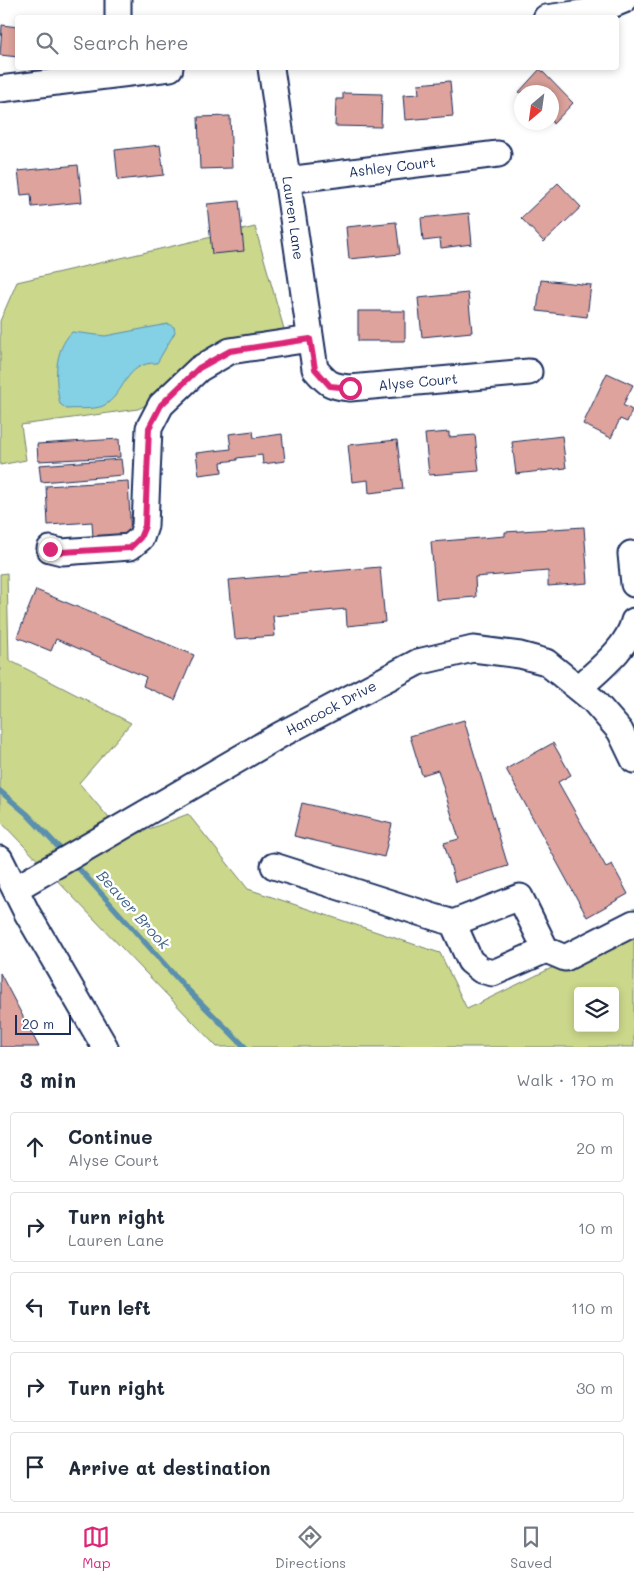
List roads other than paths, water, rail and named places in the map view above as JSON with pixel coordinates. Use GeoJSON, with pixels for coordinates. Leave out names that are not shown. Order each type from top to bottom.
{"type":"FeatureCollection","features":[{"type":"Feature","properties":{"kind":"street"},"geometry":{"type":"LineString","coordinates":[[118,0],[118,15]]}},
{"type":"Feature","properties":{"kind":"street"},"geometry":{"type":"LineString","coordinates":[[568,15],[597,11],[624,0]]}},
{"type":"Feature","properties":{"kind":"street"},"geometry":{"type":"LineString","coordinates":[[0,89],[136,70]]}},
{"type":"Feature","properties":{"kind":"street","name":"Lauren Lane"},"geometry":{"type":"LineString","coordinates":[[271,70],[315,369]]}},
{"type":"Feature","properties":{"kind":"street","name":"Ashley Court"},"geometry":{"type":"LineString","coordinates":[[287,180],[498,154]]}},
{"type":"Feature","properties":{"kind":"street"},"geometry":{"type":"LineString","coordinates":[[50,549],[62,552],[130,548],[140,538],[145,526],[149,428],[161,405],[199,368],[230,351],[310,339]]}},
{"type":"Feature","properties":{"kind":"street","name":"Alyse Court"},"geometry":{"type":"LineString","coordinates":[[315,369],[330,386],[350,388],[529,372]]}},
{"type":"Feature","properties":{"kind":"street"},"geometry":{"type":"LineString","coordinates":[[631,554],[634,584]]}},
{"type":"Feature","properties":{"kind":"street"},"geometry":{"type":"LineString","coordinates":[[579,688],[614,655],[632,629],[634,621]]}},
{"type":"Feature","properties":{"kind":"street","name":"Hancock Drive"},"geometry":{"type":"LineString","coordinates":[[15,889],[280,734],[418,662],[473,649],[520,655],[546,662],[593,700],[620,730],[634,760]]}},
{"type":"Feature","properties":{"kind":"street"},"geometry":{"type":"LineString","coordinates":[[0,859],[27,913],[105,1047]]}},
{"type":"Feature","properties":{"kind":"street"},"geometry":{"type":"LineString","coordinates":[[274,866],[453,922],[520,897],[546,950],[564,958],[634,923]]}},
{"type":"Feature","properties":{"kind":"street"},"geometry":{"type":"LineString","coordinates":[[453,922],[470,961],[481,970],[493,973],[546,950]]}},
{"type":"Feature","properties":{"kind":"water"},"geometry":{"type":"Polygon","coordinates":[[[168,324],[174,327],[175,332],[157,363],[146,364],[131,373],[111,401],[103,406],[90,408],[67,409],[60,404],[57,366],[61,348],[72,332],[105,336],[168,324]]]}},
{"type":"Feature","properties":{"kind":"waterway","name":"Beaver Brook"},"geometry":{"type":"LineString","coordinates":[[0,791],[27,814],[65,854]]}},
{"type":"Feature","properties":{"kind":"waterway","name":"Beaver Brook"},"geometry":{"type":"LineString","coordinates":[[73,862],[184,986],[245,1047]]}}]}
